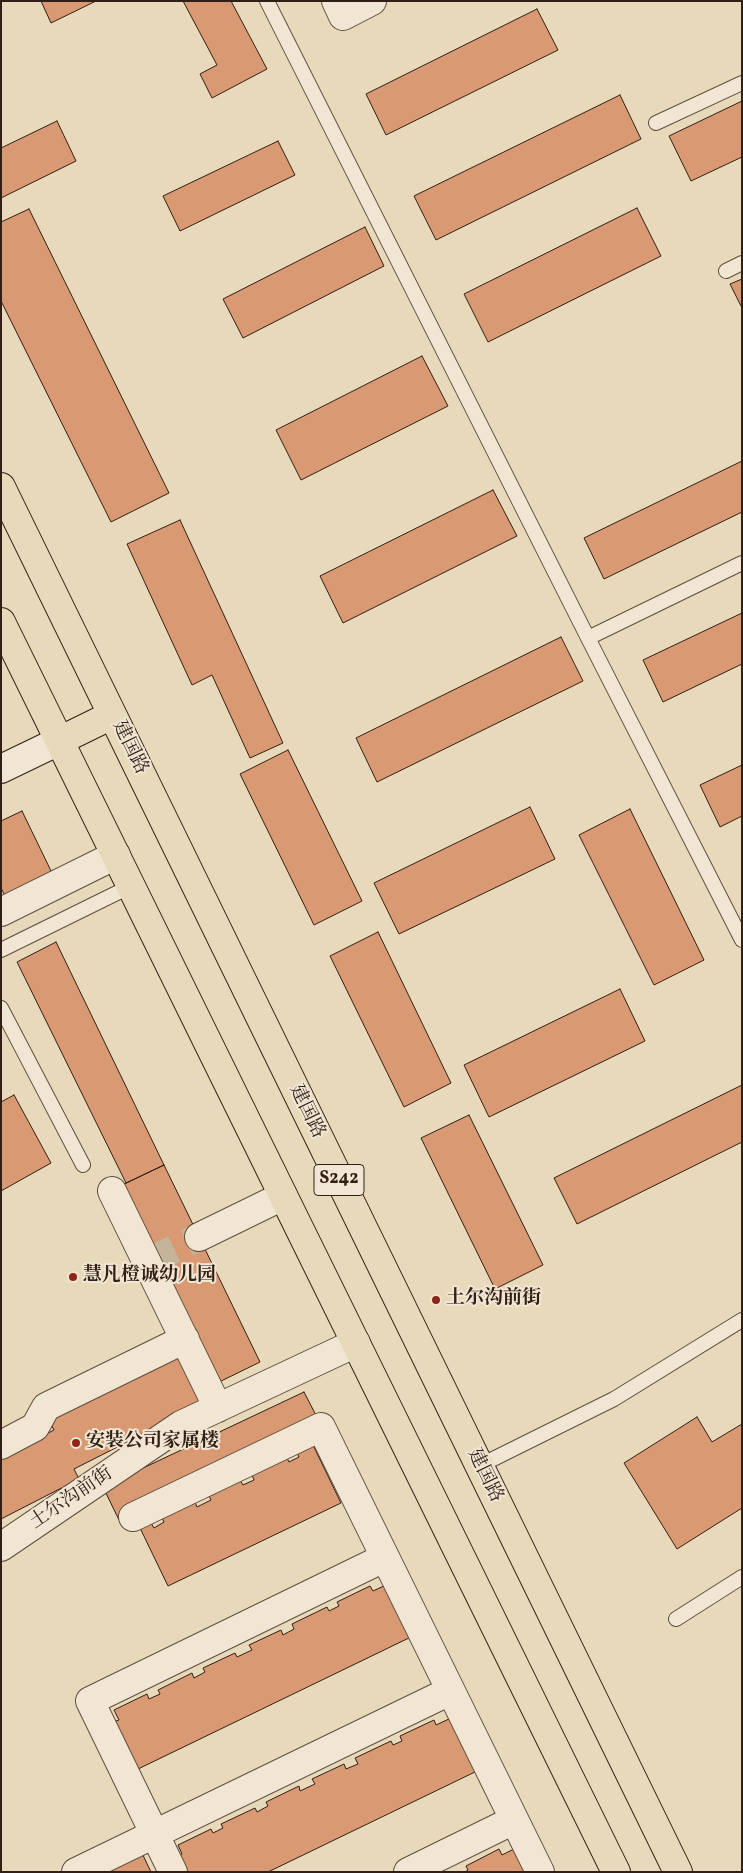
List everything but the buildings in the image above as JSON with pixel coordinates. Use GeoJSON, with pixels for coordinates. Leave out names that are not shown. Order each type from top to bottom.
{"type":"FeatureCollection","features":[{"type":"Feature","properties":{"kind":"main road","name":"建国路"},"geometry":{"type":"LineString","coordinates":[[1,487],[678,1872]]}},
{"type":"Feature","properties":{"kind":"main road","name":"S242"},"geometry":{"type":"LineString","coordinates":[[1,622],[616,1872]]}},
{"type":"Feature","properties":{"kind":"main road"},"geometry":{"type":"LineString","coordinates":[[59,741],[112,715]]}},
{"type":"Feature","properties":{"kind":"street"},"geometry":{"type":"LineString","coordinates":[[336,1],[343,16],[372,1]]}},
{"type":"Feature","properties":{"kind":"street"},"geometry":{"type":"LineString","coordinates":[[1,769],[59,741]]}},
{"type":"Feature","properties":{"kind":"street"},"geometry":{"type":"LineString","coordinates":[[1,912],[116,855]]}},
{"type":"Feature","properties":{"kind":"street"},"geometry":{"type":"LineString","coordinates":[[112,1191],[144,1263],[185,1339],[218,1408]]}},
{"type":"Feature","properties":{"kind":"street"},"geometry":{"type":"LineString","coordinates":[[199,1237],[283,1196]]}},
{"type":"Feature","properties":{"kind":"street"},"geometry":{"type":"LineString","coordinates":[[1,1444],[35,1427],[46,1407],[185,1339]]}},
{"type":"Feature","properties":{"kind":"street","name":"土尔沟前街"},"geometry":{"type":"LineString","coordinates":[[1,1546],[181,1425],[356,1343]]}},
{"type":"Feature","properties":{"kind":"street"},"geometry":{"type":"LineString","coordinates":[[133,1517],[321,1427],[540,1872]]}},
{"type":"Feature","properties":{"kind":"street"},"geometry":{"type":"LineString","coordinates":[[173,1872],[90,1701],[384,1558]]}},
{"type":"Feature","properties":{"kind":"street"},"geometry":{"type":"LineString","coordinates":[[76,1872],[450,1691]]}},
{"type":"Feature","properties":{"kind":"street"},"geometry":{"type":"LineString","coordinates":[[408,1872],[514,1820]]}},
{"type":"Feature","properties":{"kind":"lane"},"geometry":{"type":"LineString","coordinates":[[267,1],[588,638],[740,933]]}},
{"type":"Feature","properties":{"kind":"lane"},"geometry":{"type":"LineString","coordinates":[[656,123],[742,83]]}},
{"type":"Feature","properties":{"kind":"lane"},"geometry":{"type":"LineString","coordinates":[[726,271],[742,263]]}},
{"type":"Feature","properties":{"kind":"lane"},"geometry":{"type":"LineString","coordinates":[[588,638],[742,563]]}},
{"type":"Feature","properties":{"kind":"lane"},"geometry":{"type":"LineString","coordinates":[[1,950],[131,886]]}},
{"type":"Feature","properties":{"kind":"lane"},"geometry":{"type":"LineString","coordinates":[[1,1008],[83,1165]]}},
{"type":"Feature","properties":{"kind":"lane"},"geometry":{"type":"LineString","coordinates":[[479,1466],[614,1399],[742,1320]]}},
{"type":"Feature","properties":{"kind":"lane"},"geometry":{"type":"LineString","coordinates":[[676,1618],[742,1577]]}},
{"type":"Feature","properties":{"kind":"tunnel"},"geometry":{"type":"LineString","coordinates":[[149,1261],[199,1237]]}},
{"type":"Feature","properties":{"kind":"place","name":"慧凡橙诚幼儿园"},"geometry":{"type":"Point","coordinates":[73,1277]}},
{"type":"Feature","properties":{"kind":"place","name":"土尔沟前街"},"geometry":{"type":"Point","coordinates":[436,1300]}},
{"type":"Feature","properties":{"kind":"place","name":"安装公司家属楼"},"geometry":{"type":"Point","coordinates":[76,1443]}}]}
